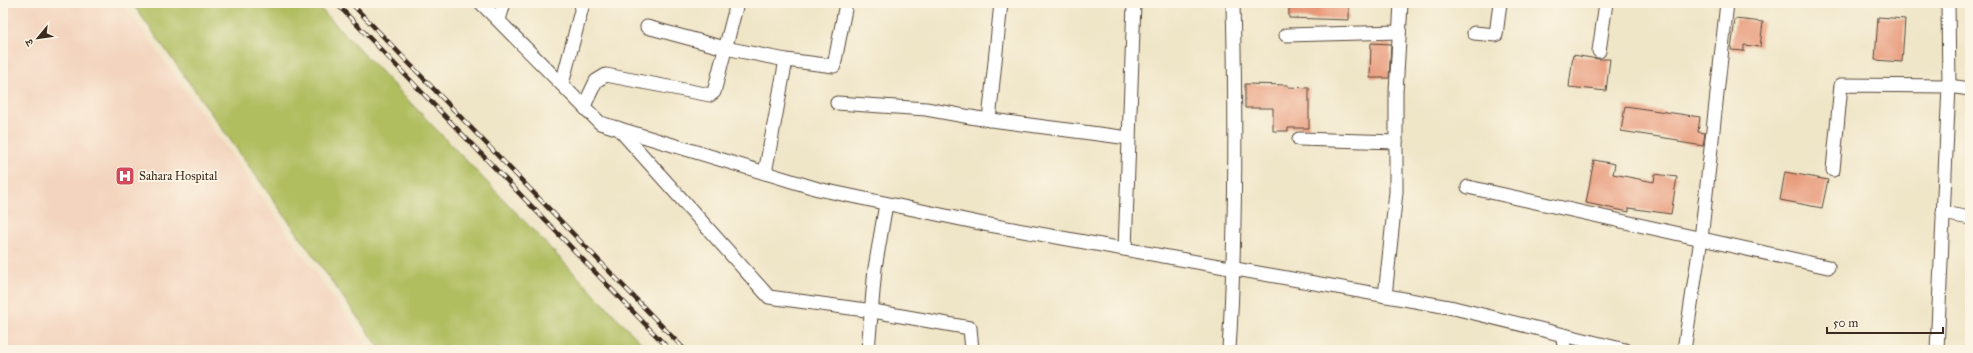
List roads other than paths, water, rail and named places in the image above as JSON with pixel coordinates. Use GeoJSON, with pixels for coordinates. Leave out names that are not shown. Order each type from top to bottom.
{"type":"FeatureCollection","features":[{"type":"Feature","properties":{"kind":"street"},"geometry":{"type":"LineString","coordinates":[[482,3],[600,122],[818,190],[984,224],[1454,308],[1625,350]]}},
{"type":"Feature","properties":{"kind":"street"},"geometry":{"type":"LineString","coordinates":[[499,20],[504,3]]}},
{"type":"Feature","properties":{"kind":"street"},"geometry":{"type":"LineString","coordinates":[[562,84],[582,3]]}},
{"type":"Feature","properties":{"kind":"street"},"geometry":{"type":"LineString","coordinates":[[584,106],[596,81],[606,75],[710,94],[714,92],[736,3]]}},
{"type":"Feature","properties":{"kind":"street"},"geometry":{"type":"LineString","coordinates":[[990,120],[1001,3]]}},
{"type":"Feature","properties":{"kind":"street"},"geometry":{"type":"LineString","coordinates":[[1125,249],[1134,3]]}},
{"type":"Feature","properties":{"kind":"street"},"geometry":{"type":"LineString","coordinates":[[1229,350],[1234,269],[1235,86],[1233,3]]}},
{"type":"Feature","properties":{"kind":"street"},"geometry":{"type":"LineString","coordinates":[[1385,296],[1396,192],[1396,92],[1401,3]]}},
{"type":"Feature","properties":{"kind":"street"},"geometry":{"type":"LineString","coordinates":[[1474,34],[1496,35],[1500,3]]}},
{"type":"Feature","properties":{"kind":"street"},"geometry":{"type":"LineString","coordinates":[[1599,51],[1606,3]]}},
{"type":"Feature","properties":{"kind":"street"},"geometry":{"type":"LineString","coordinates":[[1684,350],[1701,239],[1727,3]]}},
{"type":"Feature","properties":{"kind":"street"},"geometry":{"type":"LineString","coordinates":[[1938,350],[1949,86],[1948,3]]}},
{"type":"Feature","properties":{"kind":"street"},"geometry":{"type":"LineString","coordinates":[[647,27],[725,48],[786,60],[834,66],[844,9]]}},
{"type":"Feature","properties":{"kind":"street"},"geometry":{"type":"LineString","coordinates":[[1286,35],[1399,32]]}},
{"type":"Feature","properties":{"kind":"street"},"geometry":{"type":"LineString","coordinates":[[765,173],[786,60]]}},
{"type":"Feature","properties":{"kind":"street"},"geometry":{"type":"LineString","coordinates":[[1834,170],[1841,85],[1949,86],[1970,89]]}},
{"type":"Feature","properties":{"kind":"street"},"geometry":{"type":"LineString","coordinates":[[837,102],[926,110],[1129,138]]}},
{"type":"Feature","properties":{"kind":"street"},"geometry":{"type":"LineString","coordinates":[[618,128],[769,297],[873,311],[970,328],[972,350]]}},
{"type":"Feature","properties":{"kind":"street"},"geometry":{"type":"LineString","coordinates":[[1299,139],[1396,142]]}},
{"type":"Feature","properties":{"kind":"street"},"geometry":{"type":"LineString","coordinates":[[1468,187],[1828,267]]}},
{"type":"Feature","properties":{"kind":"street"},"geometry":{"type":"LineString","coordinates":[[868,350],[873,311],[875,268],[886,204]]}},
{"type":"Feature","properties":{"kind":"street"},"geometry":{"type":"LineString","coordinates":[[1944,213],[1970,218]]}},
{"type":"Feature","properties":{"kind":"street"},"geometry":{"type":"LineString","coordinates":[[1562,335],[1565,350]]}},
{"type":"Feature","properties":{"kind":"railway"},"geometry":{"type":"LineString","coordinates":[[336,3],[670,350]]}},
{"type":"Feature","properties":{"kind":"railway"},"geometry":{"type":"LineString","coordinates":[[351,3],[685,350]]}},
{"type":"Feature","properties":{"kind":"place","name":"Sahara Hospital"},"geometry":{"type":"Point","coordinates":[125,176]}}]}
